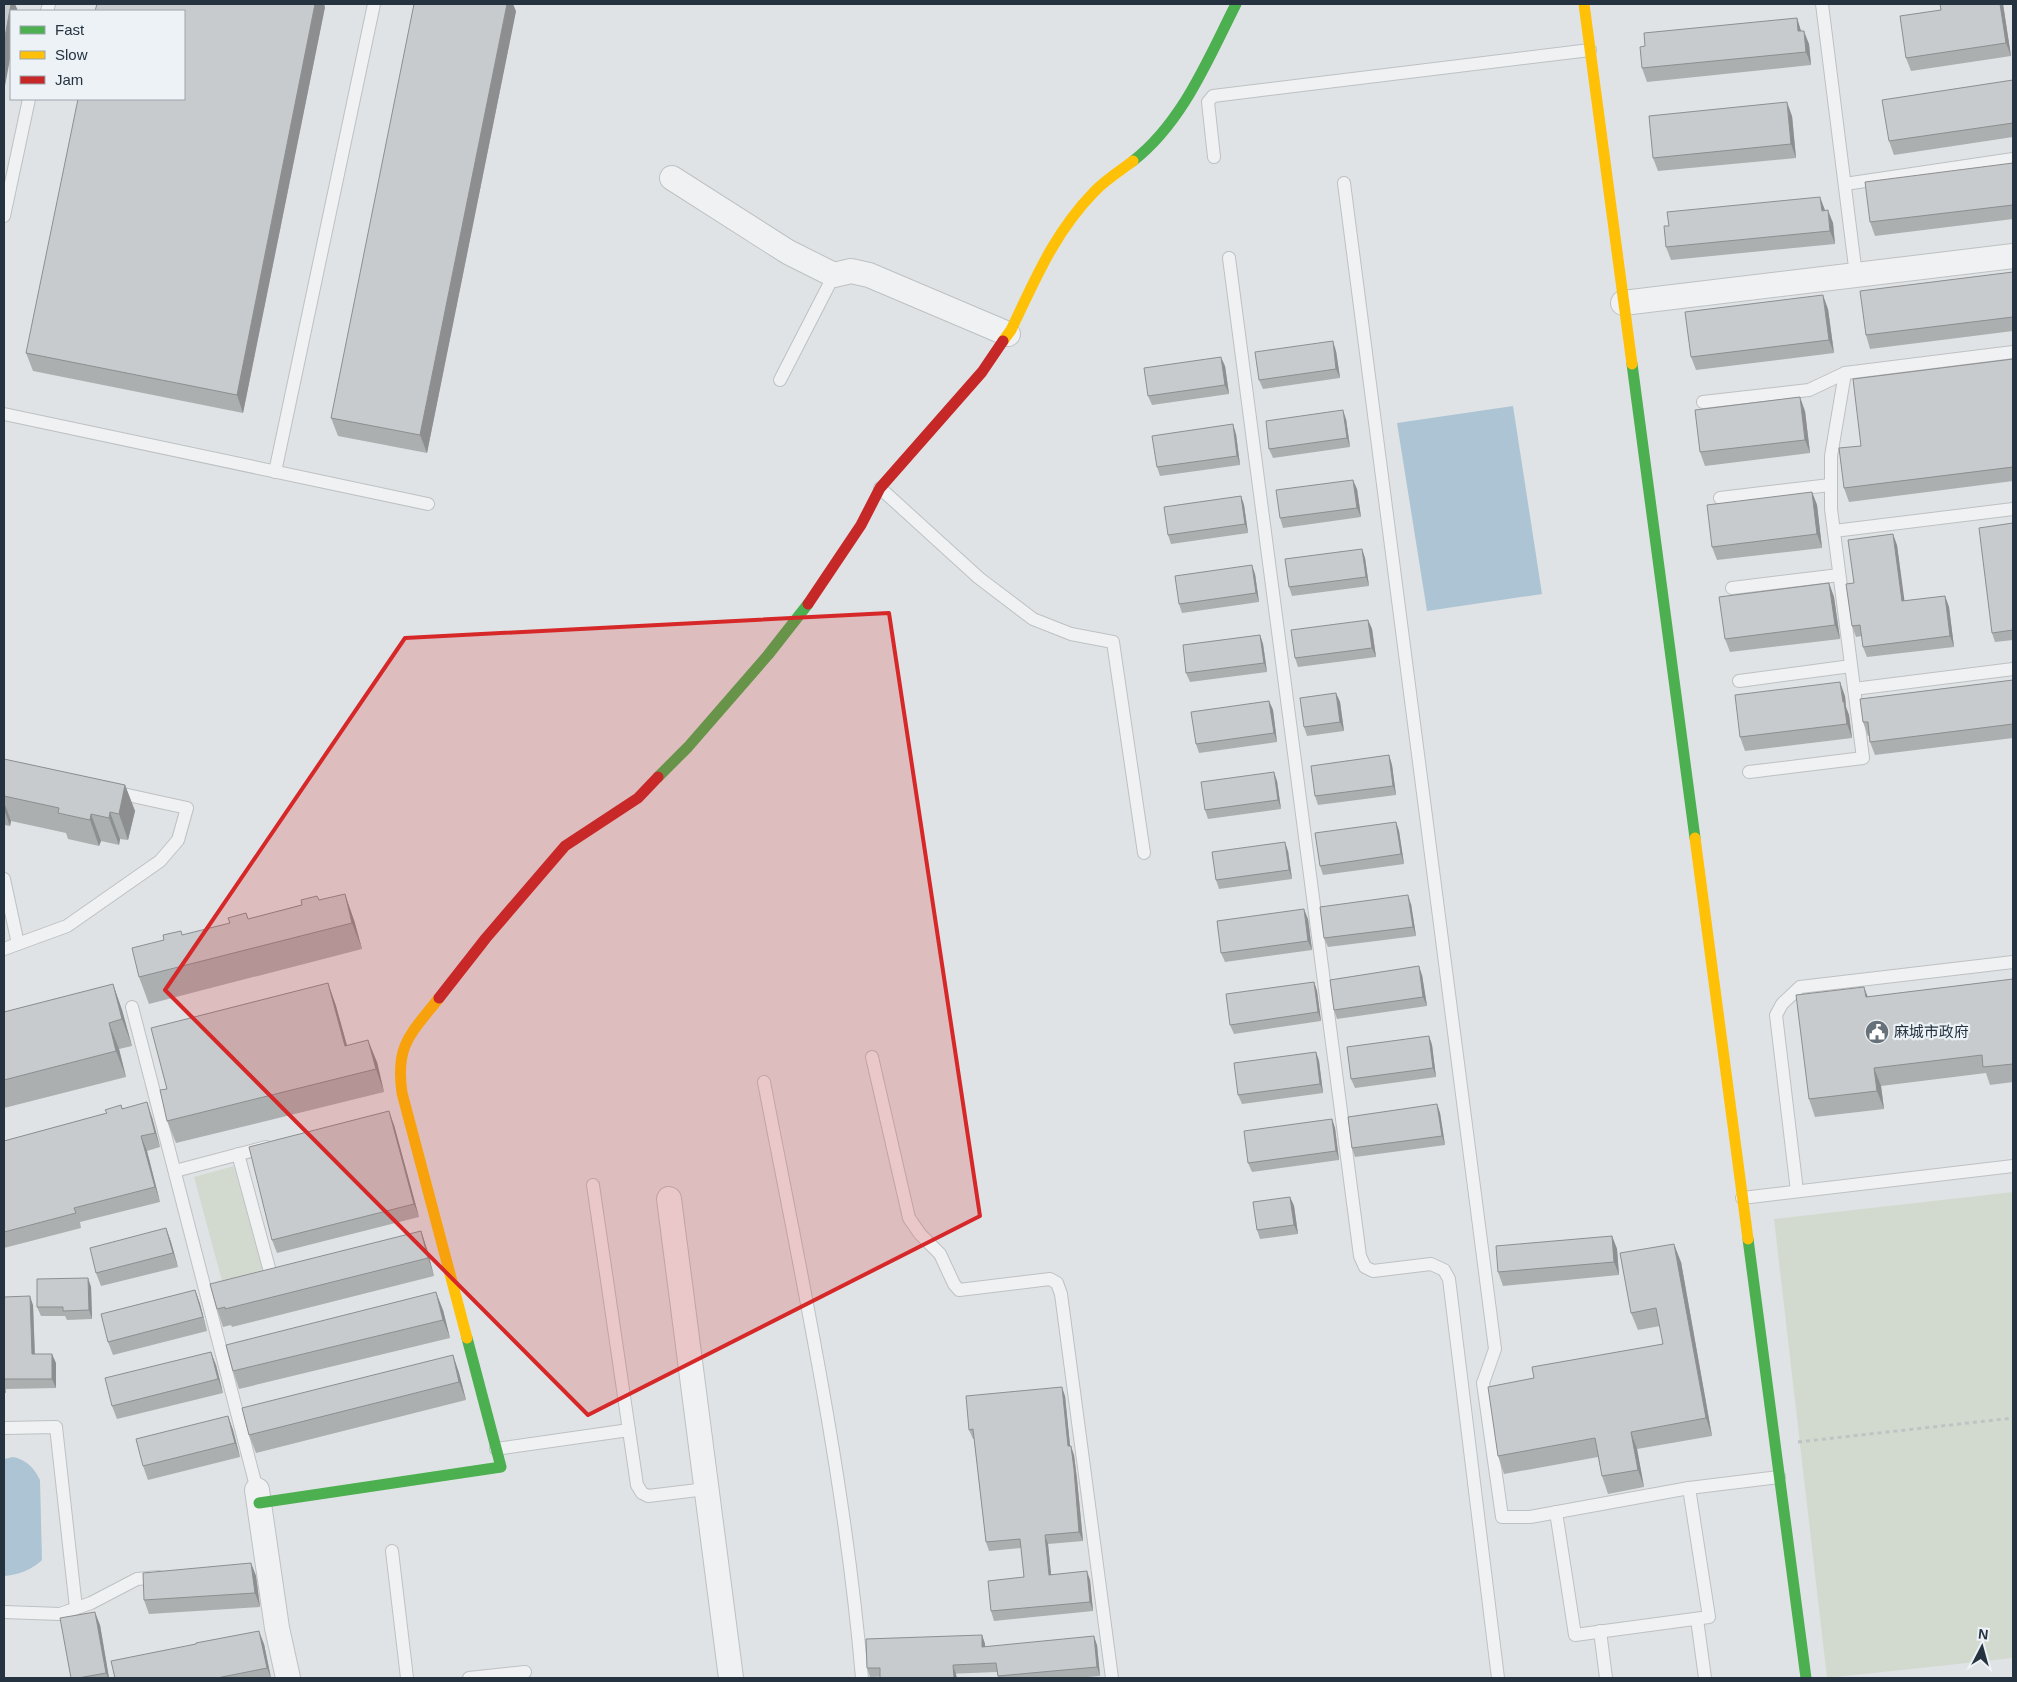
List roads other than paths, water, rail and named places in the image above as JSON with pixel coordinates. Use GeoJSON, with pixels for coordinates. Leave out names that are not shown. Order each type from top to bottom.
{"type":"FeatureCollection","features":[{"type":"Feature","properties":{"kind":"street"},"geometry":{"type":"LineString","coordinates":[[288,1678],[264,1567],[258,1496],[501,1467],[402,1093],[399,1071],[405,1042],[486,938],[565,846],[638,798],[688,747],[768,655],[804,610],[861,525],[880,488],[982,372],[1008,334],[1053,243],[1066,223],[1095,190],[1147,150],[1171,122],[1199,77],[1236,4]]}},
{"type":"Feature","properties":{"kind":"street"},"geometry":{"type":"LineString","coordinates":[[1584,4],[1806,1678]]}},
{"type":"Feature","properties":{"kind":"street"},"geometry":{"type":"LineString","coordinates":[[672,178],[788,252],[834,275],[851,271],[869,275],[1008,334]]}},
{"type":"Feature","properties":{"kind":"street"},"geometry":{"type":"LineString","coordinates":[[1624,302],[2013,256]]}},
{"type":"Feature","properties":{"kind":"street"},"geometry":{"type":"LineString","coordinates":[[669,1199],[731,1678]]}},
{"type":"Feature","properties":{"kind":"lane"},"geometry":{"type":"LineString","coordinates":[[275,472],[374,4]]}},
{"type":"Feature","properties":{"kind":"lane"},"geometry":{"type":"LineString","coordinates":[[1822,4],[1856,275]]}},
{"type":"Feature","properties":{"kind":"lane"},"geometry":{"type":"LineString","coordinates":[[1214,157],[1208,102],[1213,96],[1590,50]]}},
{"type":"Feature","properties":{"kind":"lane"},"geometry":{"type":"LineString","coordinates":[[4,216],[29,100]]}},
{"type":"Feature","properties":{"kind":"lane"},"geometry":{"type":"LineString","coordinates":[[1845,184],[2013,159]]}},
{"type":"Feature","properties":{"kind":"lane"},"geometry":{"type":"LineString","coordinates":[[1344,183],[1495,1349],[1484,1383],[1502,1517],[1530,1517],[1689,1488],[1780,1477]]}},
{"type":"Feature","properties":{"kind":"lane"},"geometry":{"type":"LineString","coordinates":[[1229,258],[1360,1256],[1365,1267],[1373,1271],[1431,1264],[1444,1270],[1449,1279],[1498,1678]]}},
{"type":"Feature","properties":{"kind":"lane"},"geometry":{"type":"LineString","coordinates":[[780,380],[834,275]]}},
{"type":"Feature","properties":{"kind":"lane"},"geometry":{"type":"LineString","coordinates":[[1703,402],[1809,390],[1845,373],[2013,352]]}},
{"type":"Feature","properties":{"kind":"lane"},"geometry":{"type":"LineString","coordinates":[[1749,772],[1862,758],[1839,575],[1830,485],[1831,456],[1845,373]]}},
{"type":"Feature","properties":{"kind":"lane"},"geometry":{"type":"LineString","coordinates":[[4,414],[428,504]]}},
{"type":"Feature","properties":{"kind":"lane"},"geometry":{"type":"LineString","coordinates":[[1720,498],[1830,485]]}},
{"type":"Feature","properties":{"kind":"lane"},"geometry":{"type":"LineString","coordinates":[[880,488],[979,578],[1033,619],[1072,634],[1114,642],[1144,853]]}},
{"type":"Feature","properties":{"kind":"lane"},"geometry":{"type":"LineString","coordinates":[[1834,531],[2013,509]]}},
{"type":"Feature","properties":{"kind":"lane"},"geometry":{"type":"LineString","coordinates":[[1732,588],[1839,575]]}},
{"type":"Feature","properties":{"kind":"lane"},"geometry":{"type":"LineString","coordinates":[[1739,681],[1851,666]]}},
{"type":"Feature","properties":{"kind":"lane"},"geometry":{"type":"LineString","coordinates":[[1854,689],[2013,669]]}},
{"type":"Feature","properties":{"kind":"lane"},"geometry":{"type":"LineString","coordinates":[[4,949],[67,926],[160,861],[178,840],[187,808],[100,789]]}},
{"type":"Feature","properties":{"kind":"lane"},"geometry":{"type":"LineString","coordinates":[[4,879],[18,944]]}},
{"type":"Feature","properties":{"kind":"lane"},"geometry":{"type":"LineString","coordinates":[[1797,1191],[1776,1015],[1790,994],[1800,987],[2013,962]]}},
{"type":"Feature","properties":{"kind":"lane"},"geometry":{"type":"LineString","coordinates":[[132,1007],[174,1171],[211,1294],[258,1496]]}},
{"type":"Feature","properties":{"kind":"lane"},"geometry":{"type":"LineString","coordinates":[[872,1056],[909,1218],[920,1234],[940,1254],[954,1284],[959,1290],[1050,1279],[1057,1283],[1061,1294],[1112,1678]]}},
{"type":"Feature","properties":{"kind":"lane"},"geometry":{"type":"LineString","coordinates":[[764,1082],[830,1427],[857,1619],[862,1678]]}},
{"type":"Feature","properties":{"kind":"lane"},"geometry":{"type":"LineString","coordinates":[[174,1171],[276,1144]]}},
{"type":"Feature","properties":{"kind":"lane"},"geometry":{"type":"LineString","coordinates":[[238,1154],[272,1279]]}},
{"type":"Feature","properties":{"kind":"lane"},"geometry":{"type":"LineString","coordinates":[[1742,1198],[2013,1166]]}},
{"type":"Feature","properties":{"kind":"lane"},"geometry":{"type":"LineString","coordinates":[[593,1185],[637,1485],[642,1493],[648,1496],[706,1489]]}},
{"type":"Feature","properties":{"kind":"lane"},"geometry":{"type":"LineString","coordinates":[[4,1428],[56,1427],[76,1608]]}},
{"type":"Feature","properties":{"kind":"lane"},"geometry":{"type":"LineString","coordinates":[[496,1449],[628,1430]]}},
{"type":"Feature","properties":{"kind":"lane"},"geometry":{"type":"LineString","coordinates":[[1556,1512],[1575,1634],[1709,1618],[1689,1488]]}},
{"type":"Feature","properties":{"kind":"lane"},"geometry":{"type":"LineString","coordinates":[[392,1551],[408,1678]]}},
{"type":"Feature","properties":{"kind":"lane"},"geometry":{"type":"LineString","coordinates":[[4,1612],[60,1614],[137,1579],[175,1576]]}},
{"type":"Feature","properties":{"kind":"lane"},"geometry":{"type":"LineString","coordinates":[[1697,1619],[1705,1678]]}},
{"type":"Feature","properties":{"kind":"lane"},"geometry":{"type":"LineString","coordinates":[[1600,1631],[1606,1678]]}},
{"type":"Feature","properties":{"kind":"lane"},"geometry":{"type":"LineString","coordinates":[[469,1678],[525,1672]]}},
{"type":"Feature","properties":{"kind":"water"},"geometry":{"type":"Polygon","coordinates":[[[1513,406],[1542,594],[1427,611],[1397,423],[1513,406]]]}},
{"type":"Feature","properties":{"kind":"water"},"geometry":{"type":"Polygon","coordinates":[[[13,1457],[30,1465],[40,1480],[42,1560],[34,1567],[4,1576],[4,1459],[13,1457]]]}},
{"type":"Feature","properties":{"kind":"place","name":"麻城市政府"},"geometry":{"type":"Point","coordinates":[1877,1032]}}]}
